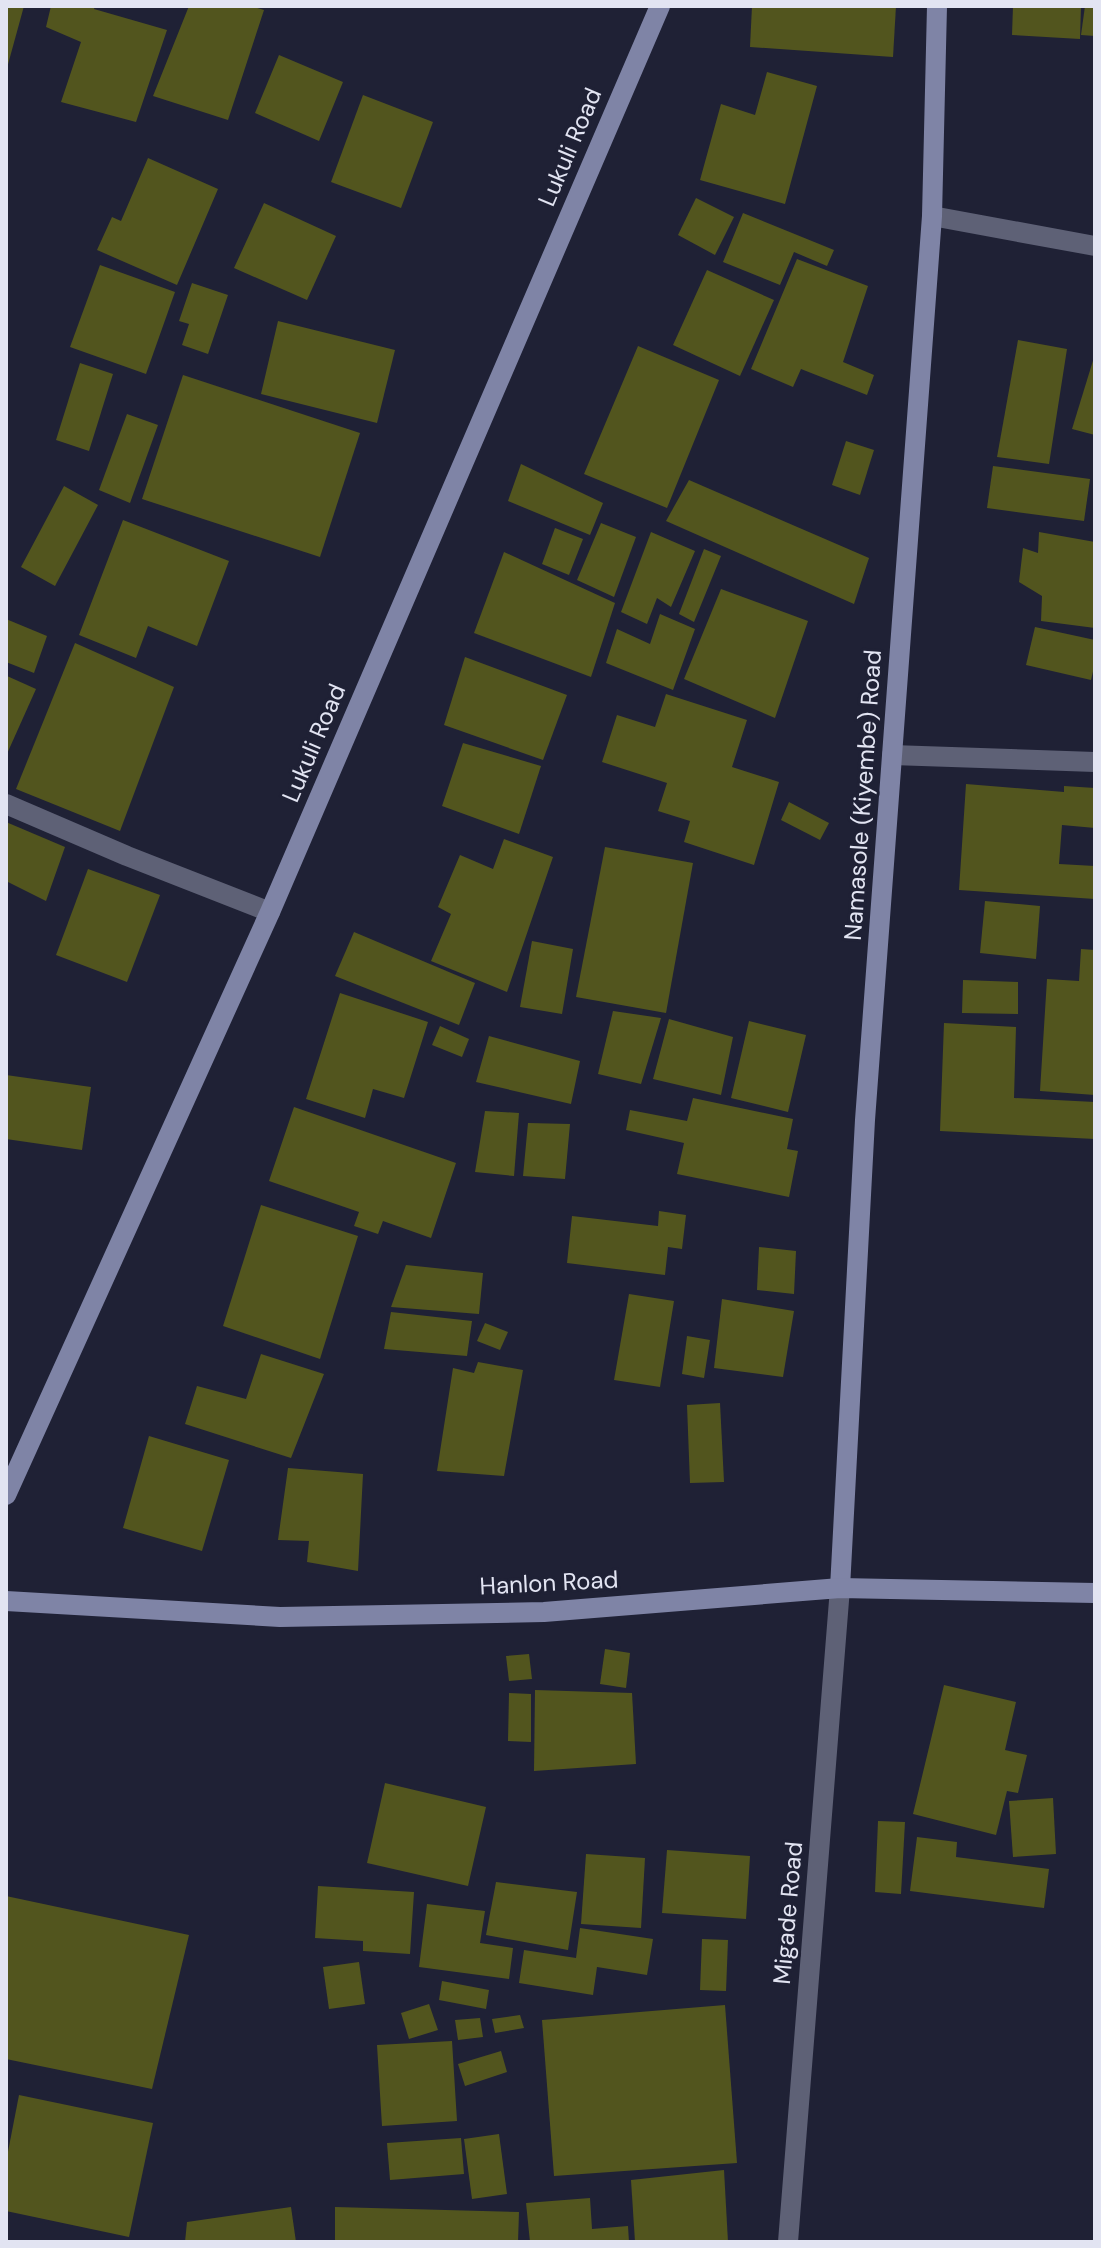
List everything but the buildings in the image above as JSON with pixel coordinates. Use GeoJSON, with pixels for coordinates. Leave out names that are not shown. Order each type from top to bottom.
{"type":"FeatureCollection","features":[{"type":"Feature","properties":{"kind":"main road","name":"Lukuli Road"},"geometry":{"type":"LineString","coordinates":[[6,1495],[270,912],[660,6]]}},
{"type":"Feature","properties":{"kind":"main road","name":"Namasole (Kiyembe) Road"},"geometry":{"type":"LineString","coordinates":[[840,1588],[865,1120],[932,216],[937,6]]}},
{"type":"Feature","properties":{"kind":"main road","name":"Hanlon Road"},"geometry":{"type":"LineString","coordinates":[[6,1601],[295,1617],[544,1612],[840,1588],[1095,1593]]}},
{"type":"Feature","properties":{"kind":"street"},"geometry":{"type":"LineString","coordinates":[[932,216],[1095,246]]}},
{"type":"Feature","properties":{"kind":"street"},"geometry":{"type":"LineString","coordinates":[[892,755],[1095,762]]}},
{"type":"Feature","properties":{"kind":"street"},"geometry":{"type":"LineString","coordinates":[[6,804],[270,912]]}},
{"type":"Feature","properties":{"kind":"street","name":"Migade Road"},"geometry":{"type":"LineString","coordinates":[[788,2242],[840,1588]]}}]}
